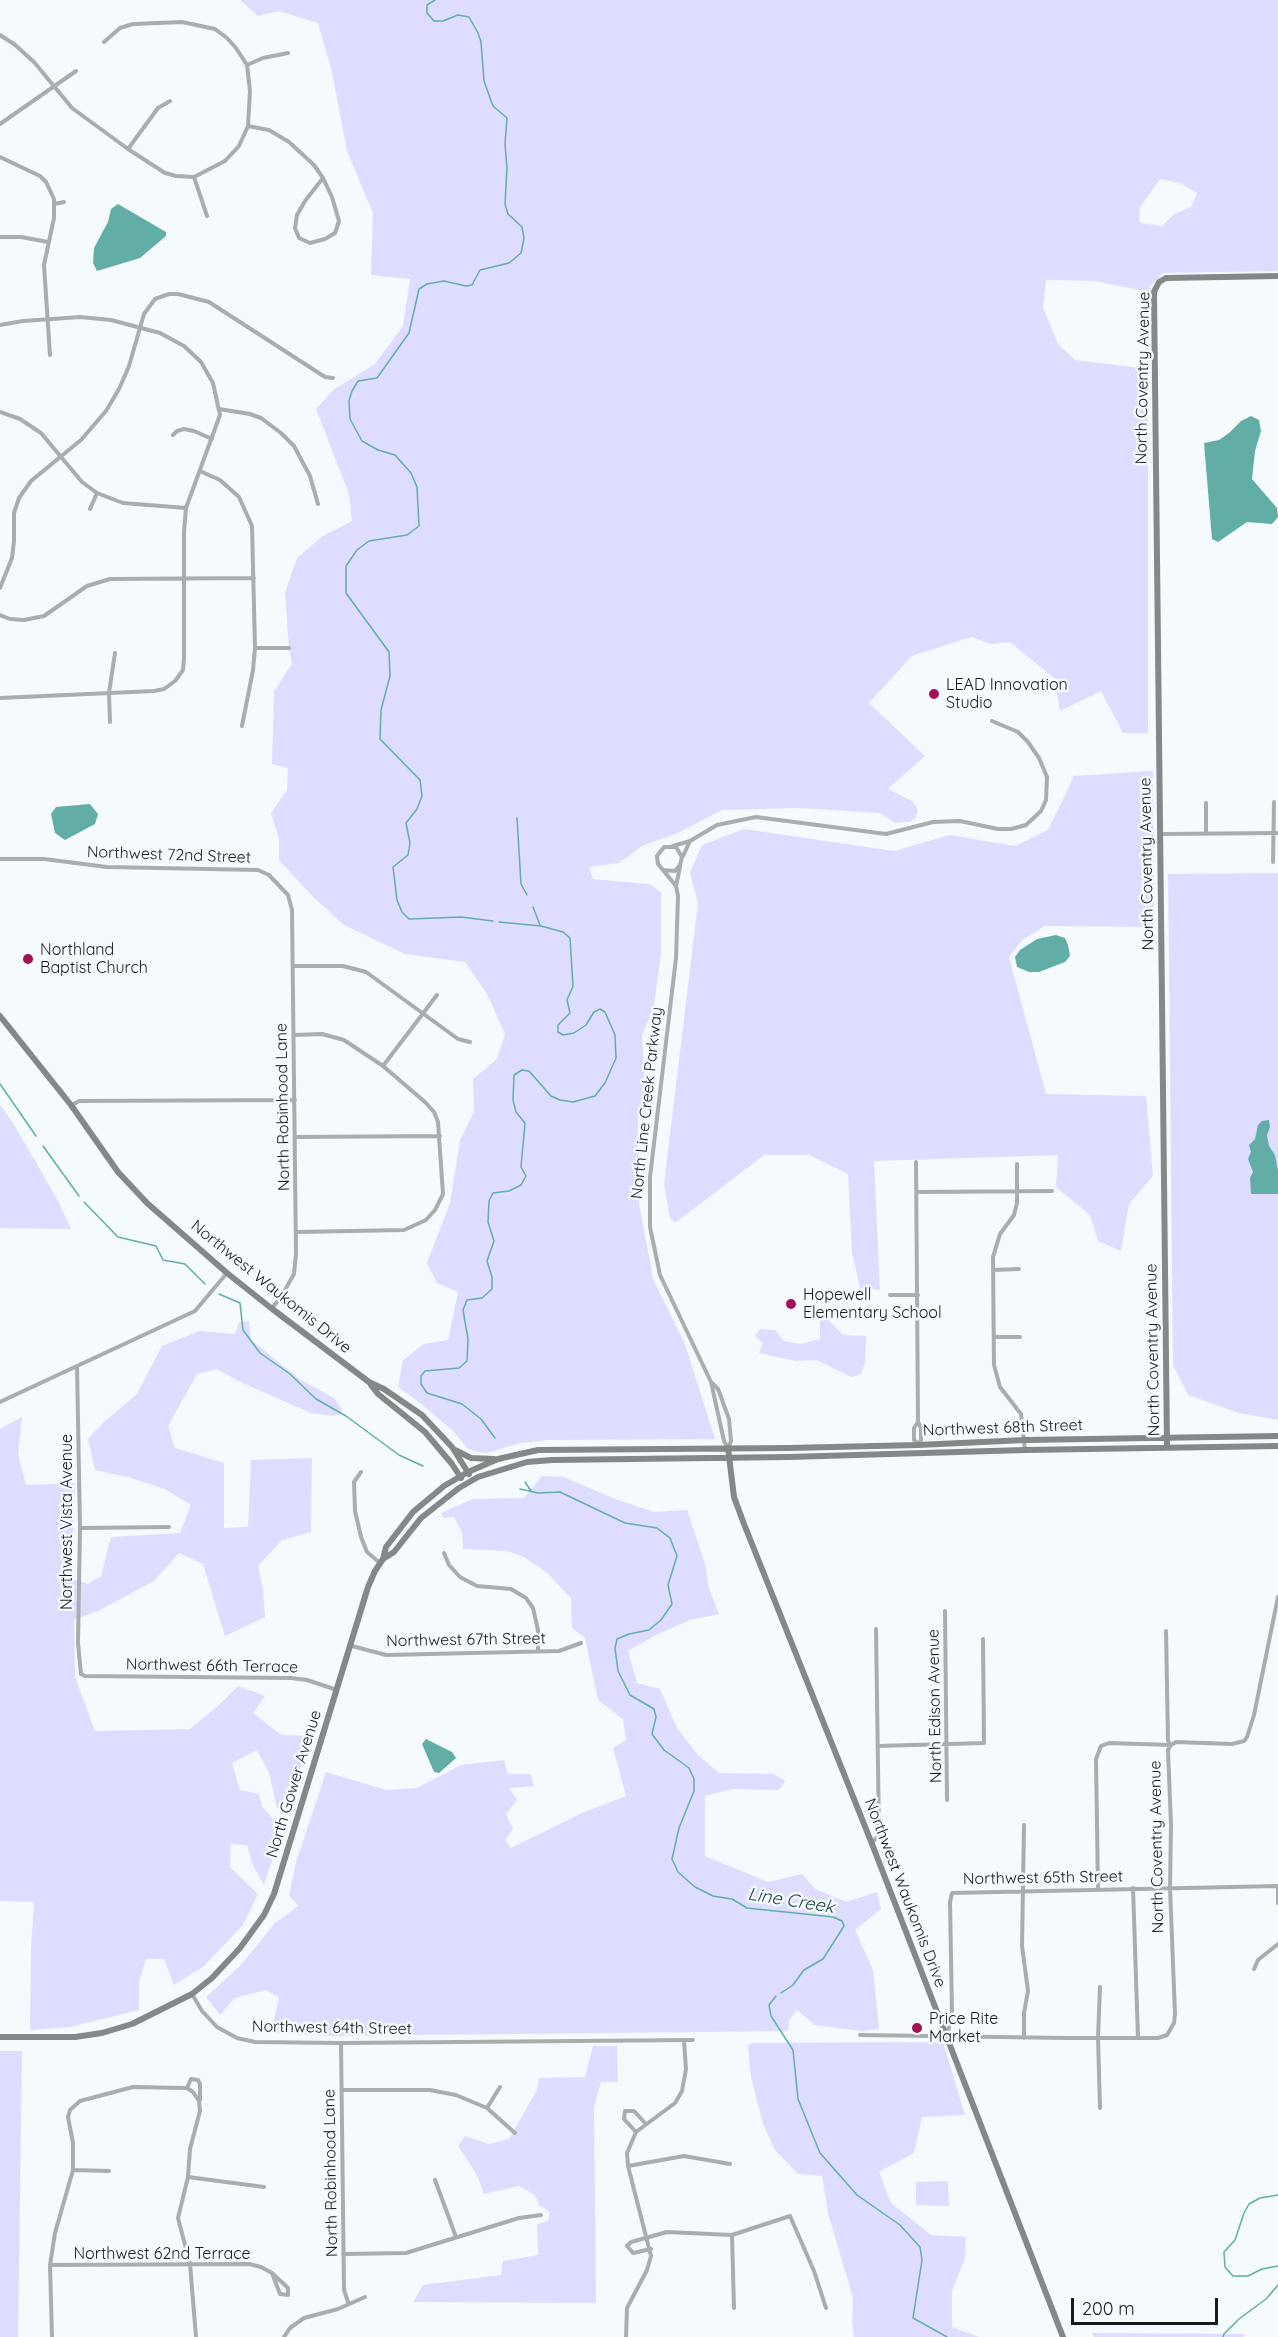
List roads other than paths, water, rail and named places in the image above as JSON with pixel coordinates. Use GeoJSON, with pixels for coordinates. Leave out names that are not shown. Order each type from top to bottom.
{"type":"FeatureCollection","features":[{"type":"Feature","properties":{"kind":"main road","name":"North Coventry Avenue"},"geometry":{"type":"LineString","coordinates":[[1167,1446],[1154,292],[1159,282],[1166,278],[1278,276]]}},
{"type":"Feature","properties":{"kind":"main road","name":"Northwest Waukomis Drive"},"geometry":{"type":"LineString","coordinates":[[0,1016],[71,1105],[118,1172],[147,1203],[271,1308],[369,1382],[384,1389],[422,1415],[452,1447],[473,1480]]}},
{"type":"Feature","properties":{"kind":"main road","name":"Northwest Waukomis Drive"},"geometry":{"type":"LineString","coordinates":[[369,1382],[378,1394],[425,1432],[446,1455],[465,1484]]}},
{"type":"Feature","properties":{"kind":"main road","name":"Northwest 68th Street"},"geometry":{"type":"LineString","coordinates":[[728,1448],[1278,1436]]}},
{"type":"Feature","properties":{"kind":"main road","name":"Northwest 68th Street"},"geometry":{"type":"LineString","coordinates":[[728,1458],[919,1455],[1167,1446],[1278,1446]]}},
{"type":"Feature","properties":{"kind":"main road"},"geometry":{"type":"LineString","coordinates":[[452,1447],[471,1458],[498,1459]]}},
{"type":"Feature","properties":{"kind":"main road","name":"Northwest Waukomis Drive"},"geometry":{"type":"LineString","coordinates":[[728,1448],[734,1497],[872,1844],[1063,2337]]}},
{"type":"Feature","properties":{"kind":"main road","name":"North Gower Avenue"},"geometry":{"type":"LineString","coordinates":[[192,1994],[212,1978],[240,1948],[264,1915],[286,1861],[368,1587],[386,1547],[409,1517],[460,1476],[498,1459],[538,1450],[728,1448]]}},
{"type":"Feature","properties":{"kind":"main road"},"geometry":{"type":"LineString","coordinates":[[789,1448],[789,1457]]}},
{"type":"Feature","properties":{"kind":"main road"},"geometry":{"type":"LineString","coordinates":[[473,1480],[527,1462],[728,1458]]}},
{"type":"Feature","properties":{"kind":"main road","name":"North Gower Avenue"},"geometry":{"type":"LineString","coordinates":[[381,1561],[394,1552],[421,1518],[439,1502],[473,1480]]}},
{"type":"Feature","properties":{"kind":"main road"},"geometry":{"type":"LineString","coordinates":[[0,2037],[75,2037],[102,2033],[132,2024],[192,1994]]}},
{"type":"Feature","properties":{"kind":"street"},"geometry":{"type":"LineString","coordinates":[[0,35],[34,62],[72,108],[128,149],[165,172],[176,176],[194,177],[225,161],[239,146],[248,126],[250,91],[247,65],[227,38],[215,29],[195,23],[133,24],[120,28],[104,42]]}},
{"type":"Feature","properties":{"kind":"street"},"geometry":{"type":"LineString","coordinates":[[247,65],[263,58],[288,53]]}},
{"type":"Feature","properties":{"kind":"street"},"geometry":{"type":"LineString","coordinates":[[0,124],[76,71]]}},
{"type":"Feature","properties":{"kind":"street"},"geometry":{"type":"LineString","coordinates":[[128,149],[158,108],[170,102]]}},
{"type":"Feature","properties":{"kind":"street"},"geometry":{"type":"LineString","coordinates":[[248,126],[269,130],[289,142],[314,165],[323,178],[332,197],[339,221],[335,233],[325,239],[310,243],[299,238],[295,228],[297,215],[323,178]]}},
{"type":"Feature","properties":{"kind":"street"},"geometry":{"type":"LineString","coordinates":[[0,157],[32,170],[40,176],[50,191],[54,204],[54,218],[48,242],[44,279],[50,354]]}},
{"type":"Feature","properties":{"kind":"street"},"geometry":{"type":"LineString","coordinates":[[194,177],[207,216]]}},
{"type":"Feature","properties":{"kind":"street"},"geometry":{"type":"LineString","coordinates":[[54,204],[64,202]]}},
{"type":"Feature","properties":{"kind":"street"},"geometry":{"type":"LineString","coordinates":[[0,237],[21,237],[48,242]]}},
{"type":"Feature","properties":{"kind":"street"},"geometry":{"type":"LineString","coordinates":[[0,588],[14,549],[14,513],[19,498],[31,481],[90,431],[113,401],[129,366],[145,310],[155,299],[169,294],[187,296],[219,307],[325,377],[333,378]]}},
{"type":"Feature","properties":{"kind":"street"},"geometry":{"type":"LineString","coordinates":[[0,325],[47,318],[95,318],[160,333],[194,353],[213,383],[219,409],[219,423],[186,508],[183,578],[184,663],[180,676],[172,684],[157,691],[0,698]]}},
{"type":"Feature","properties":{"kind":"street"},"geometry":{"type":"LineString","coordinates":[[219,409],[261,418],[281,433],[294,446],[310,476],[318,504]]}},
{"type":"Feature","properties":{"kind":"street"},"geometry":{"type":"LineString","coordinates":[[0,412],[20,419],[34,428],[82,482],[97,494],[123,503],[186,508]]}},
{"type":"Feature","properties":{"kind":"street"},"geometry":{"type":"LineString","coordinates":[[173,435],[177,430],[184,429],[212,440]]}},
{"type":"Feature","properties":{"kind":"street"},"geometry":{"type":"LineString","coordinates":[[200,471],[231,488],[247,511],[252,526],[255,648],[242,726]]}},
{"type":"Feature","properties":{"kind":"street"},"geometry":{"type":"LineString","coordinates":[[90,508],[97,494]]}},
{"type":"Feature","properties":{"kind":"street"},"geometry":{"type":"LineString","coordinates":[[0,615],[10,619],[24,620],[44,616],[87,586],[110,579],[254,578]]}},
{"type":"Feature","properties":{"kind":"street"},"geometry":{"type":"LineString","coordinates":[[255,648],[289,648]]}},
{"type":"Feature","properties":{"kind":"street"},"geometry":{"type":"LineString","coordinates":[[110,722],[109,693],[115,653]]}},
{"type":"Feature","properties":{"kind":"street"},"geometry":{"type":"LineString","coordinates":[[676,886],[657,860],[658,853],[664,847],[690,841],[717,825],[756,817],[786,819],[878,834],[900,832],[933,822],[960,821],[1011,829],[1026,825],[1035,818],[1046,800],[1047,777],[1039,758],[1028,742],[1018,732],[992,721]]}},
{"type":"Feature","properties":{"kind":"street"},"geometry":{"type":"LineString","coordinates":[[1273,862],[1276,832],[1274,802]]}},
{"type":"Feature","properties":{"kind":"street"},"geometry":{"type":"LineString","coordinates":[[1206,803],[1206,833]]}},
{"type":"Feature","properties":{"kind":"street"},"geometry":{"type":"LineString","coordinates":[[1161,834],[1276,832]]}},
{"type":"Feature","properties":{"kind":"street","name":"North Line Creek Parkway"},"geometry":{"type":"LineString","coordinates":[[690,841],[682,857],[676,886],[678,896],[676,958],[648,1214],[660,1275],[711,1382],[724,1441],[728,1448]]}},
{"type":"Feature","properties":{"kind":"street"},"geometry":{"type":"LineString","coordinates":[[672,846],[679,850],[682,857]]}},
{"type":"Feature","properties":{"kind":"street","name":"Northwest 72nd Street"},"geometry":{"type":"LineString","coordinates":[[0,859],[44,859],[107,867],[258,870],[279,883],[290,898]]}},
{"type":"Feature","properties":{"kind":"street"},"geometry":{"type":"LineString","coordinates":[[663,870],[675,871],[680,865]]}},
{"type":"Feature","properties":{"kind":"street","name":"North Robinhood Lane"},"geometry":{"type":"LineString","coordinates":[[271,1308],[281,1297],[294,1274],[296,1232],[290,898]]}},
{"type":"Feature","properties":{"kind":"street"},"geometry":{"type":"LineString","coordinates":[[293,966],[343,966],[360,969],[373,975],[458,1039],[470,1042]]}},
{"type":"Feature","properties":{"kind":"street"},"geometry":{"type":"LineString","coordinates":[[383,1066],[437,995]]}},
{"type":"Feature","properties":{"kind":"street"},"geometry":{"type":"LineString","coordinates":[[294,1035],[334,1036],[383,1066],[434,1112],[440,1136],[443,1194],[431,1215],[415,1227],[397,1231],[296,1232]]}},
{"type":"Feature","properties":{"kind":"street"},"geometry":{"type":"LineString","coordinates":[[71,1105],[79,1101],[295,1100]]}},
{"type":"Feature","properties":{"kind":"street"},"geometry":{"type":"LineString","coordinates":[[295,1137],[440,1136]]}},
{"type":"Feature","properties":{"kind":"street"},"geometry":{"type":"LineString","coordinates":[[916,1162],[918,1422],[921,1428],[919,1455]]}},
{"type":"Feature","properties":{"kind":"street"},"geometry":{"type":"LineString","coordinates":[[1017,1164],[1018,1191],[1014,1215],[1000,1234],[995,1246],[994,1337],[996,1378],[1000,1387],[1022,1414],[1025,1450]]}},
{"type":"Feature","properties":{"kind":"street"},"geometry":{"type":"LineString","coordinates":[[917,1192],[1052,1191]]}},
{"type":"Feature","properties":{"kind":"street"},"geometry":{"type":"LineString","coordinates":[[993,1269],[1019,1269]]}},
{"type":"Feature","properties":{"kind":"street"},"geometry":{"type":"LineString","coordinates":[[0,1402],[195,1311],[227,1273]]}},
{"type":"Feature","properties":{"kind":"street"},"geometry":{"type":"LineString","coordinates":[[890,1295],[918,1295]]}},
{"type":"Feature","properties":{"kind":"street"},"geometry":{"type":"LineString","coordinates":[[994,1337],[1020,1337]]}},
{"type":"Feature","properties":{"kind":"street","name":"Northwest Vista Avenue"},"geometry":{"type":"LineString","coordinates":[[77,1366],[80,1528],[79,1663],[80,1671],[85,1676]]}},
{"type":"Feature","properties":{"kind":"street","name":"North Line Creek Parkway"},"geometry":{"type":"LineString","coordinates":[[711,1382],[718,1389],[729,1419],[731,1441],[728,1448]]}},
{"type":"Feature","properties":{"kind":"street"},"geometry":{"type":"LineString","coordinates":[[361,1472],[354,1482],[355,1511],[367,1552],[381,1561]]}},
{"type":"Feature","properties":{"kind":"street"},"geometry":{"type":"LineString","coordinates":[[80,1528],[170,1527]]}},
{"type":"Feature","properties":{"kind":"street"},"geometry":{"type":"LineString","coordinates":[[444,1553],[449,1565],[460,1577],[477,1586],[511,1589],[526,1598],[533,1608],[538,1651]]}},
{"type":"Feature","properties":{"kind":"street"},"geometry":{"type":"LineString","coordinates":[[1098,1889],[1096,1759],[1101,1746],[1109,1743],[1171,1745],[1184,1742],[1232,1744],[1244,1741],[1254,1715],[1278,1597]]}},
{"type":"Feature","properties":{"kind":"street","name":"North Edison Avenue"},"geometry":{"type":"LineString","coordinates":[[945,1611],[947,1800]]}},
{"type":"Feature","properties":{"kind":"street"},"geometry":{"type":"LineString","coordinates":[[872,1844],[879,1835],[876,1629]]}},
{"type":"Feature","properties":{"kind":"street","name":"North Coventry Avenue"},"geometry":{"type":"LineString","coordinates":[[1138,2038],[1158,2038],[1167,2035],[1172,2028],[1175,2014],[1170,1888],[1171,1825],[1168,1750],[1171,1745],[1168,1741],[1166,1631]]}},
{"type":"Feature","properties":{"kind":"street"},"geometry":{"type":"LineString","coordinates":[[878,1746],[984,1743],[983,1639]]}},
{"type":"Feature","properties":{"kind":"street","name":"Northwest 67th Street"},"geometry":{"type":"LineString","coordinates":[[352,1646],[386,1655],[565,1650],[580,1643]]}},
{"type":"Feature","properties":{"kind":"street","name":"Northwest 66th Terrace"},"geometry":{"type":"LineString","coordinates":[[85,1676],[291,1678],[307,1680],[337,1690]]}},
{"type":"Feature","properties":{"kind":"street"},"geometry":{"type":"LineString","coordinates":[[1024,1826],[1022,1946],[1028,1991],[1024,2013],[1024,2038]]}},
{"type":"Feature","properties":{"kind":"street"},"geometry":{"type":"LineString","coordinates":[[1278,1886],[1278,1903]]}},
{"type":"Feature","properties":{"kind":"street","name":"Northwest 65th Street"},"geometry":{"type":"LineString","coordinates":[[947,2037],[952,2013],[950,1902],[952,1893],[1278,1886]]}},
{"type":"Feature","properties":{"kind":"street"},"geometry":{"type":"LineString","coordinates":[[860,2035],[1138,2038],[1133,1888]]}},
{"type":"Feature","properties":{"kind":"street"},"geometry":{"type":"LineString","coordinates":[[1254,1969],[1258,1960],[1278,1944]]}},
{"type":"Feature","properties":{"kind":"street"},"geometry":{"type":"LineString","coordinates":[[1100,1987],[1098,2038],[1100,2108]]}},
{"type":"Feature","properties":{"kind":"street","name":"Northwest 64th Street"},"geometry":{"type":"LineString","coordinates":[[192,1994],[209,2020],[224,2032],[255,2042],[693,2040]]}},
{"type":"Feature","properties":{"kind":"street"},"geometry":{"type":"LineString","coordinates":[[626,2337],[627,2308],[647,2270],[651,2249],[628,2166],[627,2153],[636,2132],[675,2103],[682,2091],[686,2069],[684,2040]]}},
{"type":"Feature","properties":{"kind":"street","name":"North Robinhood Lane"},"geometry":{"type":"LineString","coordinates":[[341,2043],[343,2254],[344,2290],[348,2302]]}},
{"type":"Feature","properties":{"kind":"street"},"geometry":{"type":"LineString","coordinates":[[187,2088],[191,2079],[198,2080],[200,2104],[190,2149],[188,2177],[178,2217],[190,2264],[196,2337]]}},
{"type":"Feature","properties":{"kind":"street"},"geometry":{"type":"LineString","coordinates":[[52,2337],[50,2265],[55,2233],[73,2170],[73,2143],[68,2117],[70,2108],[80,2100],[133,2086],[187,2088],[197,2097],[200,2104]]}},
{"type":"Feature","properties":{"kind":"street"},"geometry":{"type":"LineString","coordinates":[[487,2108],[500,2087]]}},
{"type":"Feature","properties":{"kind":"street"},"geometry":{"type":"LineString","coordinates":[[342,2090],[441,2091],[468,2098],[487,2108],[515,2133]]}},
{"type":"Feature","properties":{"kind":"street"},"geometry":{"type":"LineString","coordinates":[[636,2132],[624,2119],[625,2111],[634,2111],[645,2124]]}},
{"type":"Feature","properties":{"kind":"street"},"geometry":{"type":"LineString","coordinates":[[628,2166],[684,2156],[730,2164]]}},
{"type":"Feature","properties":{"kind":"street"},"geometry":{"type":"LineString","coordinates":[[73,2170],[109,2171]]}},
{"type":"Feature","properties":{"kind":"street"},"geometry":{"type":"LineString","coordinates":[[188,2177],[264,2187]]}},
{"type":"Feature","properties":{"kind":"street"},"geometry":{"type":"LineString","coordinates":[[435,2180],[456,2237]]}},
{"type":"Feature","properties":{"kind":"street"},"geometry":{"type":"LineString","coordinates":[[343,2254],[406,2253],[519,2217],[541,2215]]}},
{"type":"Feature","properties":{"kind":"street"},"geometry":{"type":"LineString","coordinates":[[651,2249],[633,2253],[627,2246],[631,2242],[675,2231],[732,2235],[790,2216],[814,2271],[826,2308]]}},
{"type":"Feature","properties":{"kind":"street"},"geometry":{"type":"LineString","coordinates":[[732,2235],[734,2308]]}},
{"type":"Feature","properties":{"kind":"street","name":"Northwest 62nd Terrace"},"geometry":{"type":"LineString","coordinates":[[50,2265],[249,2264],[272,2273],[288,2288],[288,2295],[280,2294],[272,2273]]}},
{"type":"Feature","properties":{"kind":"street"},"geometry":{"type":"LineString","coordinates":[[284,2337],[290,2328],[304,2318],[338,2309],[348,2302],[365,2297]]}},
{"type":"Feature","properties":{"kind":"waterway","name":"Line Creek"},"geometry":{"type":"LineString","coordinates":[[435,0],[427,5],[427,13],[434,21],[443,21],[458,15],[469,17],[478,33],[481,42],[484,81],[493,106],[507,118],[505,204],[508,214],[522,227],[524,238],[521,253],[509,263],[480,270],[472,285],[466,286],[444,281],[427,284],[419,289],[409,333],[377,378],[358,381],[352,391],[349,401],[350,419],[362,441],[378,450],[395,455],[411,473],[417,487],[419,526],[407,535],[369,541],[357,550],[346,566],[346,593],[389,652],[390,676],[381,710],[380,739],[420,780],[422,796],[417,809],[406,823],[410,843],[408,855],[393,867],[397,900],[402,912],[409,919],[461,917],[493,921]]}},
{"type":"Feature","properties":{"kind":"waterway"},"geometry":{"type":"LineString","coordinates":[[517,818],[521,884],[527,895]]}},
{"type":"Feature","properties":{"kind":"waterway"},"geometry":{"type":"LineString","coordinates":[[533,907],[540,925]]}},
{"type":"Feature","properties":{"kind":"waterway","name":"Line Creek"},"geometry":{"type":"LineString","coordinates":[[495,1438],[481,1419],[462,1404],[427,1393],[421,1384],[421,1376],[425,1371],[459,1368],[467,1361],[468,1339],[463,1310],[467,1300],[482,1298],[492,1289],[492,1277],[487,1261],[494,1241],[488,1222],[489,1201],[493,1193],[509,1191],[521,1185],[526,1176],[521,1167],[525,1123],[516,1112],[513,1100],[514,1075],[522,1070],[529,1071],[551,1096],[573,1102],[595,1096],[605,1083],[616,1058],[615,1035],[605,1012],[600,1009],[594,1012],[586,1025],[574,1033],[563,1035],[558,1032],[558,1025],[570,1013],[567,1000],[573,986],[570,938],[563,932],[541,926],[499,922]]}},
{"type":"Feature","properties":{"kind":"waterway"},"geometry":{"type":"LineString","coordinates":[[0,1084],[36,1136]]}},
{"type":"Feature","properties":{"kind":"waterway"},"geometry":{"type":"LineString","coordinates":[[43,1146],[79,1196]]}},
{"type":"Feature","properties":{"kind":"waterway"},"geometry":{"type":"LineString","coordinates":[[84,1202],[118,1237],[156,1246],[163,1260],[185,1264],[205,1284]]}},
{"type":"Feature","properties":{"kind":"waterway"},"geometry":{"type":"LineString","coordinates":[[219,1294],[240,1303],[243,1330],[260,1353],[290,1374],[316,1399],[346,1416],[399,1455],[423,1466]]}},
{"type":"Feature","properties":{"kind":"waterway","name":"Line Creek"},"geometry":{"type":"LineString","coordinates":[[525,1482],[531,1491]]}},
{"type":"Feature","properties":{"kind":"waterway","name":"Line Creek"},"geometry":{"type":"LineString","coordinates":[[520,1489],[538,1493],[560,1492],[625,1523],[657,1528],[670,1538],[677,1556],[668,1585],[672,1604],[661,1620],[649,1630],[617,1639],[615,1648],[618,1671],[630,1695],[654,1709],[656,1717],[652,1734],[664,1750],[689,1768],[694,1779],[694,1791],[679,1828],[672,1859],[678,1872],[695,1887],[713,1896],[732,1899],[747,1908],[833,1917],[842,1921],[844,1926],[823,1959],[804,1970],[793,1985],[781,1993]]}},
{"type":"Feature","properties":{"kind":"waterway","name":"Line Creek"},"geometry":{"type":"LineString","coordinates":[[776,1996],[769,2005],[771,2016],[793,2050],[798,2099],[820,2153],[857,2195],[900,2225],[920,2247],[922,2260],[913,2318],[947,2337]]}},
{"type":"Feature","properties":{"kind":"waterway"},"geometry":{"type":"LineString","coordinates":[[1278,2195],[1260,2198],[1249,2204],[1235,2240],[1224,2252],[1225,2267],[1233,2276],[1248,2276],[1262,2269],[1278,2266]]}},
{"type":"Feature","properties":{"kind":"waterway"},"geometry":{"type":"LineString","coordinates":[[1223,2337],[1239,2319],[1266,2299],[1278,2285]]}},
{"type":"Feature","properties":{"kind":"place","name":"LEAD Innovation Studio"},"geometry":{"type":"Point","coordinates":[934,694]}},
{"type":"Feature","properties":{"kind":"place","name":"Northland Baptist Church"},"geometry":{"type":"Point","coordinates":[28,959]}},
{"type":"Feature","properties":{"kind":"place","name":"Hopewell Elementary School"},"geometry":{"type":"Point","coordinates":[791,1304]}},
{"type":"Feature","properties":{"kind":"place","name":"Price Rite Market"},"geometry":{"type":"Point","coordinates":[917,2028]}}]}
